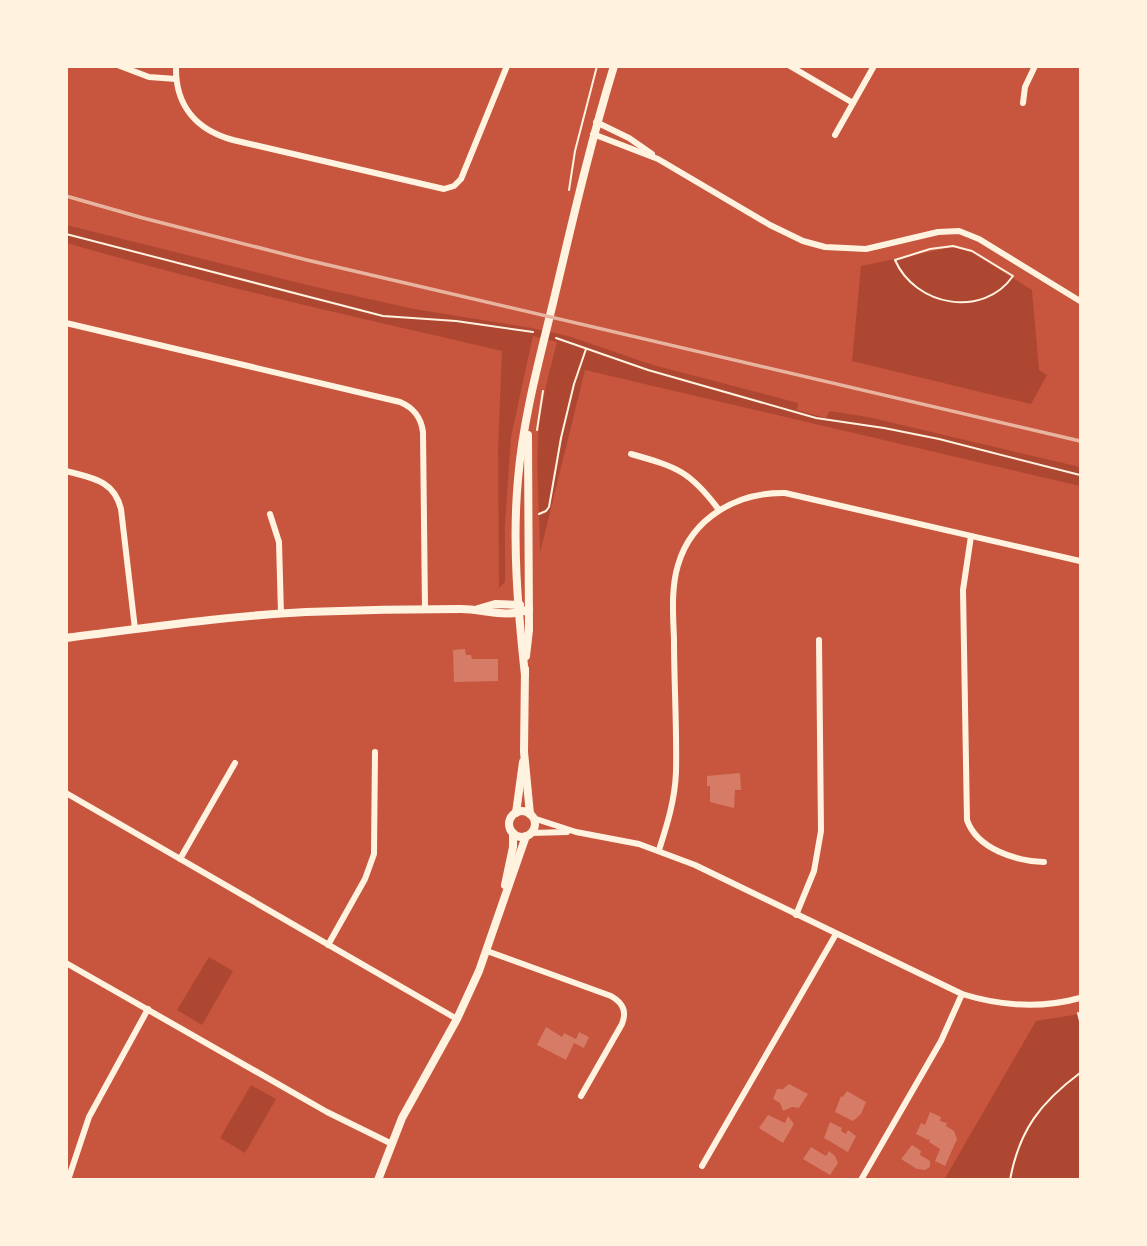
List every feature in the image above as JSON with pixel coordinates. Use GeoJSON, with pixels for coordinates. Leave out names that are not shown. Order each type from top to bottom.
{"type":"FeatureCollection","features":[{"type":"Feature","properties":{"kind":"street"},"geometry":{"type":"LineString","coordinates":[[120,66],[149,77],[176,79]]}},
{"type":"Feature","properties":{"kind":"street"},"geometry":{"type":"LineString","coordinates":[[176,66],[181,99],[191,117],[200,126],[219,136],[443,189],[454,186],[461,179],[507,66]]}},
{"type":"Feature","properties":{"kind":"street"},"geometry":{"type":"LineString","coordinates":[[525,675],[518,609],[518,477],[530,404],[553,303],[596,122],[614,66]]}},
{"type":"Feature","properties":{"kind":"street"},"geometry":{"type":"LineString","coordinates":[[790,66],[853,103]]}},
{"type":"Feature","properties":{"kind":"street"},"geometry":{"type":"LineString","coordinates":[[835,135],[874,66]]}},
{"type":"Feature","properties":{"kind":"street"},"geometry":{"type":"LineString","coordinates":[[1023,103],[1025,87],[1035,66]]}},
{"type":"Feature","properties":{"kind":"street"},"geometry":{"type":"LineString","coordinates":[[596,122],[629,138],[658,159],[770,225],[803,241],[824,247],[866,249],[938,232],[959,232],[979,239],[1080,301]]}},
{"type":"Feature","properties":{"kind":"street"},"geometry":{"type":"LineString","coordinates":[[593,134],[658,159]]}},
{"type":"Feature","properties":{"kind":"street"},"geometry":{"type":"LineString","coordinates":[[66,323],[400,402],[413,410],[420,419],[423,432],[425,609]]}},
{"type":"Feature","properties":{"kind":"street"},"geometry":{"type":"LineString","coordinates":[[504,895],[514,841],[509,822],[516,813],[524,752],[529,609],[530,404]]}},
{"type":"Feature","properties":{"kind":"street"},"geometry":{"type":"LineString","coordinates":[[632,454],[667,464],[686,473],[703,488],[719,510]]}},
{"type":"Feature","properties":{"kind":"street"},"geometry":{"type":"LineString","coordinates":[[66,471],[105,483],[117,495],[121,509],[135,629]]}},
{"type":"Feature","properties":{"kind":"street"},"geometry":{"type":"LineString","coordinates":[[659,850],[668,823],[675,786],[675,577],[688,542],[705,521],[719,510],[757,494],[785,493],[1080,561]]}},
{"type":"Feature","properties":{"kind":"street"},"geometry":{"type":"LineString","coordinates":[[270,514],[279,542],[281,614]]}},
{"type":"Feature","properties":{"kind":"street"},"geometry":{"type":"LineString","coordinates":[[971,536],[963,590],[967,820],[973,833],[984,843],[1014,858],[1044,862]]}},
{"type":"Feature","properties":{"kind":"street"},"geometry":{"type":"LineString","coordinates":[[66,638],[281,614],[425,609],[476,609],[495,613],[529,609]]}},
{"type":"Feature","properties":{"kind":"street"},"geometry":{"type":"LineString","coordinates":[[796,915],[814,871],[821,831],[819,640]]}},
{"type":"Feature","properties":{"kind":"street"},"geometry":{"type":"LineString","coordinates":[[328,945],[365,879],[374,854],[375,752]]}},
{"type":"Feature","properties":{"kind":"street"},"geometry":{"type":"LineString","coordinates":[[377,1180],[390,1143],[457,1018],[487,951],[504,895],[534,826],[524,752]]}},
{"type":"Feature","properties":{"kind":"street"},"geometry":{"type":"LineString","coordinates":[[180,859],[235,763]]}},
{"type":"Feature","properties":{"kind":"street"},"geometry":{"type":"LineString","coordinates":[[66,793],[457,1018]]}},
{"type":"Feature","properties":{"kind":"street"},"geometry":{"type":"LineString","coordinates":[[516,813],[523,811],[576,832],[659,850],[962,994],[1029,1006],[1080,998]]}},
{"type":"Feature","properties":{"kind":"street"},"geometry":{"type":"LineString","coordinates":[[513,833],[519,836],[576,832]]}},
{"type":"Feature","properties":{"kind":"street"},"geometry":{"type":"LineString","coordinates":[[702,1166],[836,934]]}},
{"type":"Feature","properties":{"kind":"street"},"geometry":{"type":"LineString","coordinates":[[487,951],[611,996],[621,1004],[625,1013],[622,1024],[581,1096]]}},
{"type":"Feature","properties":{"kind":"street"},"geometry":{"type":"LineString","coordinates":[[66,963],[327,1112],[390,1143]]}},
{"type":"Feature","properties":{"kind":"street"},"geometry":{"type":"LineString","coordinates":[[861,1180],[941,1041],[962,994]]}},
{"type":"Feature","properties":{"kind":"street"},"geometry":{"type":"LineString","coordinates":[[68,1180],[79,1142],[97,1099],[148,1009]]}},
{"type":"Feature","properties":{"kind":"path"},"geometry":{"type":"LineString","coordinates":[[568,196],[575,151],[597,66]]}},
{"type":"Feature","properties":{"kind":"path"},"geometry":{"type":"LineString","coordinates":[[66,234],[370,313],[400,318],[456,321],[536,333]]}},
{"type":"Feature","properties":{"kind":"path"},"geometry":{"type":"LineString","coordinates":[[953,246],[972,251],[1013,276],[1003,289],[984,298],[966,303],[948,302],[932,298],[916,287],[901,272],[895,258],[953,246]]}},
{"type":"Feature","properties":{"kind":"path"},"geometry":{"type":"LineString","coordinates":[[546,337],[806,416],[939,439],[1080,475]]}},
{"type":"Feature","properties":{"kind":"path"},"geometry":{"type":"LineString","coordinates":[[528,515],[541,514],[548,507],[562,431],[587,348]]}},
{"type":"Feature","properties":{"kind":"path"},"geometry":{"type":"LineString","coordinates":[[536,435],[544,387]]}},
{"type":"Feature","properties":{"kind":"path"},"geometry":{"type":"LineString","coordinates":[[1078,1013],[1080,1021]]}},
{"type":"Feature","properties":{"kind":"path"},"geometry":{"type":"LineString","coordinates":[[1010,1180],[1019,1147],[1034,1116],[1055,1093],[1080,1073]]}},
{"type":"Feature","properties":{"kind":"shaded area"},"geometry":{"type":"Polygon","coordinates":[[[66,225],[414,309],[568,336],[653,365],[798,403],[797,410],[826,418],[829,411],[868,417],[1080,467],[1080,486],[585,370],[540,553],[539,427],[557,342],[533,336],[511,437],[505,525],[505,582],[499,588],[498,448],[502,351],[229,287],[67,243],[66,225]]]}},
{"type":"Feature","properties":{"kind":"shaded area"},"geometry":{"type":"Polygon","coordinates":[[[953,247],[971,252],[1032,290],[1039,370],[1047,375],[1031,404],[852,361],[861,266],[953,247]]]}},
{"type":"Feature","properties":{"kind":"shaded area"},"geometry":{"type":"Polygon","coordinates":[[[209,957],[233,971],[202,1025],[177,1010],[209,957]]]}},
{"type":"Feature","properties":{"kind":"shaded area"},"geometry":{"type":"Polygon","coordinates":[[[1080,1014],[1080,1179],[944,1180],[1036,1021],[1080,1014]]]}},
{"type":"Feature","properties":{"kind":"shaded area"},"geometry":{"type":"Polygon","coordinates":[[[251,1085],[276,1099],[245,1153],[220,1138],[251,1085]]]}},
{"type":"Feature","properties":{"kind":"building"},"geometry":{"type":"Polygon","coordinates":[[[465,649],[466,655],[471,655],[472,659],[498,659],[498,681],[454,682],[453,650],[465,649]]]}},
{"type":"Feature","properties":{"kind":"building"},"geometry":{"type":"Polygon","coordinates":[[[740,773],[741,790],[735,790],[734,808],[710,802],[707,776],[740,773]]]}},
{"type":"Feature","properties":{"kind":"building"},"geometry":{"type":"Polygon","coordinates":[[[546,1027],[562,1037],[564,1033],[576,1039],[579,1032],[589,1037],[584,1048],[574,1043],[566,1060],[537,1045],[546,1027]]]}},
{"type":"Feature","properties":{"kind":"building"},"geometry":{"type":"Polygon","coordinates":[[[789,1084],[808,1094],[799,1108],[792,1107],[783,1111],[780,1103],[773,1099],[777,1089],[783,1089],[789,1084]]]}},
{"type":"Feature","properties":{"kind":"building"},"geometry":{"type":"Polygon","coordinates":[[[847,1091],[866,1102],[861,1114],[853,1121],[835,1112],[841,1096],[847,1091]]]}},
{"type":"Feature","properties":{"kind":"building"},"geometry":{"type":"Polygon","coordinates":[[[930,1112],[941,1117],[940,1121],[947,1123],[946,1126],[954,1131],[957,1139],[945,1166],[935,1161],[940,1149],[929,1142],[930,1139],[916,1134],[921,1123],[925,1125],[930,1112]]]}},
{"type":"Feature","properties":{"kind":"building"},"geometry":{"type":"Polygon","coordinates":[[[768,1115],[785,1123],[788,1116],[794,1124],[783,1143],[759,1128],[768,1115]]]}},
{"type":"Feature","properties":{"kind":"building"},"geometry":{"type":"Polygon","coordinates":[[[830,1122],[842,1128],[841,1131],[846,1134],[848,1130],[856,1136],[848,1152],[824,1138],[830,1122]]]}},
{"type":"Feature","properties":{"kind":"building"},"geometry":{"type":"Polygon","coordinates":[[[912,1145],[921,1151],[920,1155],[930,1161],[930,1167],[925,1170],[917,1169],[901,1159],[912,1145]]]}},
{"type":"Feature","properties":{"kind":"building"},"geometry":{"type":"Polygon","coordinates":[[[811,1147],[826,1156],[829,1151],[835,1156],[838,1163],[830,1175],[803,1159],[811,1147]]]}},
{"type":"Feature","properties":{"kind":"railway"},"geometry":{"type":"LineString","coordinates":[[66,196],[307,260],[1080,441]]}}]}
